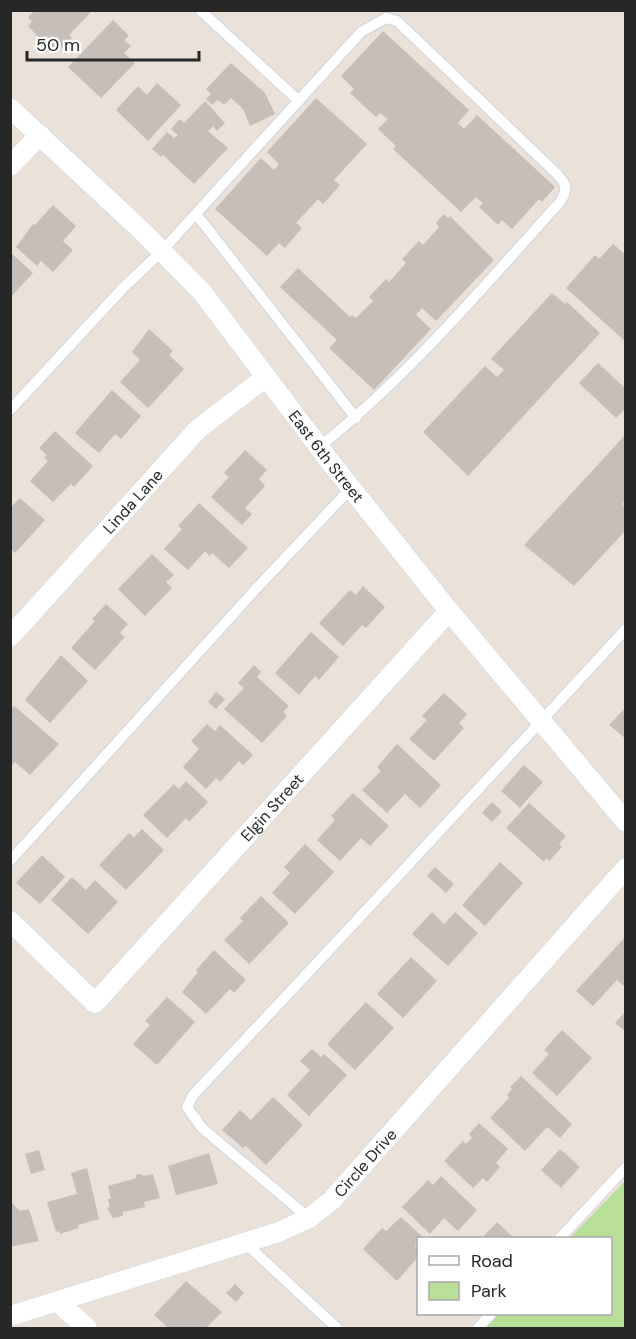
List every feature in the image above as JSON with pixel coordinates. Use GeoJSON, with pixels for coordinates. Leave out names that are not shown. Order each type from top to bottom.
{"type":"FeatureCollection","features":[{"type":"Feature","properties":{"kind":"street","name":"East 6th Street"},"geometry":{"type":"LineString","coordinates":[[10,108],[162,251],[202,292],[351,488],[449,611],[626,822]]}},
{"type":"Feature","properties":{"kind":"street"},"geometry":{"type":"LineString","coordinates":[[10,166],[40,135]]}},
{"type":"Feature","properties":{"kind":"street","name":"Linda Lane"},"geometry":{"type":"LineString","coordinates":[[10,637],[198,429],[266,377]]}},
{"type":"Feature","properties":{"kind":"street","name":"Elgin Street"},"geometry":{"type":"LineString","coordinates":[[10,921],[95,1003],[449,611]]}},
{"type":"Feature","properties":{"kind":"street","name":"Circle Drive"},"geometry":{"type":"LineString","coordinates":[[10,1316],[245,1243],[309,1218],[332,1200],[626,868]]}},
{"type":"Feature","properties":{"kind":"street"},"geometry":{"type":"LineString","coordinates":[[57,1302],[87,1329]]}},
{"type":"Feature","properties":{"kind":"lane"},"geometry":{"type":"LineString","coordinates":[[200,10],[299,101]]}},
{"type":"Feature","properties":{"kind":"lane"},"geometry":{"type":"LineString","coordinates":[[10,410],[123,288],[162,251],[361,32],[386,18],[397,21],[565,182],[566,192],[560,202],[433,343],[356,418],[320,447]]}},
{"type":"Feature","properties":{"kind":"lane"},"geometry":{"type":"LineString","coordinates":[[196,214],[356,418]]}},
{"type":"Feature","properties":{"kind":"lane"},"geometry":{"type":"LineString","coordinates":[[10,861],[254,591],[351,488]]}},
{"type":"Feature","properties":{"kind":"lane"},"geometry":{"type":"LineString","coordinates":[[309,1218],[202,1128],[188,1107],[193,1095],[409,867],[484,781],[626,629]]}},
{"type":"Feature","properties":{"kind":"lane"},"geometry":{"type":"LineString","coordinates":[[562,1237],[626,1167]]}},
{"type":"Feature","properties":{"kind":"lane"},"geometry":{"type":"LineString","coordinates":[[245,1243],[337,1329]]}},
{"type":"Feature","properties":{"kind":"lane"},"geometry":{"type":"LineString","coordinates":[[478,1329],[490,1315]]}},
{"type":"Feature","properties":{"kind":"green space"},"geometry":{"type":"Polygon","coordinates":[[[625,1181],[625,1328],[483,1328],[497,1315],[612,1315],[612,1237],[571,1237],[625,1181]]]}},
{"type":"Feature","properties":{"kind":"building"},"geometry":{"type":"Polygon","coordinates":[[[35,10],[93,10],[69,35],[72,38],[55,54],[28,26],[32,22],[28,17],[35,10]]]}},
{"type":"Feature","properties":{"kind":"building"},"geometry":{"type":"Polygon","coordinates":[[[113,20],[129,36],[124,40],[131,46],[124,53],[135,63],[101,98],[68,67],[113,20]]]}},
{"type":"Feature","properties":{"kind":"building"},"geometry":{"type":"Polygon","coordinates":[[[383,31],[469,110],[458,123],[464,129],[477,115],[555,187],[542,202],[539,199],[512,229],[502,220],[498,225],[479,207],[483,203],[476,197],[461,212],[393,149],[396,146],[378,129],[388,119],[380,113],[376,117],[350,93],[354,89],[341,76],[383,31]]]}},
{"type":"Feature","properties":{"kind":"building"},"geometry":{"type":"Polygon","coordinates":[[[231,63],[265,93],[275,114],[250,126],[243,109],[231,98],[224,105],[218,100],[212,105],[206,99],[211,94],[206,89],[231,63]]]}},
{"type":"Feature","properties":{"kind":"building"},"geometry":{"type":"Polygon","coordinates":[[[157,83],[181,105],[148,141],[116,110],[138,86],[147,95],[157,83]]]}},
{"type":"Feature","properties":{"kind":"building"},"geometry":{"type":"Polygon","coordinates":[[[316,98],[367,144],[334,180],[340,185],[323,204],[318,199],[296,223],[302,228],[285,248],[279,243],[267,256],[215,209],[261,158],[274,170],[279,164],[267,152],[316,98]]]}},
{"type":"Feature","properties":{"kind":"building"},"geometry":{"type":"Polygon","coordinates":[[[205,101],[225,123],[217,131],[213,126],[208,131],[228,148],[194,184],[163,155],[161,157],[152,149],[167,132],[174,138],[178,135],[171,129],[180,119],[184,123],[205,101]]]}},
{"type":"Feature","properties":{"kind":"building"},"geometry":{"type":"Polygon","coordinates":[[[53,205],[76,226],[63,241],[73,250],[53,272],[41,261],[37,266],[16,247],[33,224],[35,225],[53,205]]]}},
{"type":"Feature","properties":{"kind":"building"},"geometry":{"type":"Polygon","coordinates":[[[444,214],[448,218],[450,216],[494,260],[436,321],[422,308],[416,315],[431,329],[374,390],[329,348],[337,340],[280,287],[298,268],[350,317],[352,315],[356,318],[373,301],[369,297],[386,279],[389,282],[406,263],[402,259],[419,241],[423,245],[439,227],[436,223],[444,214]]]}},
{"type":"Feature","properties":{"kind":"building"},"geometry":{"type":"Polygon","coordinates":[[[613,244],[626,255],[626,342],[566,288],[595,255],[599,259],[613,244]]]}},
{"type":"Feature","properties":{"kind":"building"},"geometry":{"type":"Polygon","coordinates":[[[10,252],[33,273],[10,298],[10,252]]]}},
{"type":"Feature","properties":{"kind":"building"},"geometry":{"type":"Polygon","coordinates":[[[552,293],[565,304],[567,302],[600,333],[468,476],[423,432],[485,366],[497,377],[504,370],[491,359],[552,293]]]}},
{"type":"Feature","properties":{"kind":"building"},"geometry":{"type":"Polygon","coordinates":[[[149,329],[173,351],[169,355],[184,369],[148,408],[120,382],[140,360],[132,352],[149,329]]]}},
{"type":"Feature","properties":{"kind":"building"},"geometry":{"type":"Polygon","coordinates":[[[598,363],[626,389],[626,408],[616,418],[579,383],[598,363]]]}},
{"type":"Feature","properties":{"kind":"building"},"geometry":{"type":"Polygon","coordinates":[[[112,390],[141,416],[121,439],[115,434],[99,453],[75,433],[112,390]]]}},
{"type":"Feature","properties":{"kind":"building"},"geometry":{"type":"Polygon","coordinates":[[[55,431],[93,466],[74,487],[71,484],[53,502],[30,481],[48,461],[44,457],[47,455],[39,448],[55,431]]]}},
{"type":"Feature","properties":{"kind":"building"},"geometry":{"type":"Polygon","coordinates":[[[626,434],[626,501],[622,504],[626,507],[626,530],[574,586],[524,545],[626,434]]]}},
{"type":"Feature","properties":{"kind":"building"},"geometry":{"type":"Polygon","coordinates":[[[245,450],[267,470],[259,479],[265,486],[245,508],[252,514],[242,525],[211,497],[229,477],[224,473],[245,450]]]}},
{"type":"Feature","properties":{"kind":"building"},"geometry":{"type":"Polygon","coordinates":[[[20,498],[45,520],[15,553],[10,548],[10,504],[12,506],[20,498]]]}},
{"type":"Feature","properties":{"kind":"building"},"geometry":{"type":"Polygon","coordinates":[[[199,503],[248,548],[229,568],[212,553],[210,556],[205,551],[188,570],[164,549],[182,529],[178,526],[199,503]]]}},
{"type":"Feature","properties":{"kind":"building"},"geometry":{"type":"Polygon","coordinates":[[[152,554],[174,575],[166,582],[172,588],[145,616],[118,589],[152,554]]]}},
{"type":"Feature","properties":{"kind":"building"},"geometry":{"type":"Polygon","coordinates":[[[363,586],[385,607],[366,628],[362,625],[343,646],[319,623],[350,590],[356,595],[363,586]]]}},
{"type":"Feature","properties":{"kind":"building"},"geometry":{"type":"Polygon","coordinates":[[[106,604],[128,624],[120,633],[125,637],[95,670],[71,648],[95,621],[92,619],[106,604]]]}},
{"type":"Feature","properties":{"kind":"building"},"geometry":{"type":"Polygon","coordinates":[[[311,632],[339,657],[319,680],[315,676],[299,695],[275,673],[311,632]]]}},
{"type":"Feature","properties":{"kind":"building"},"geometry":{"type":"Polygon","coordinates":[[[61,655],[88,681],[50,723],[25,700],[61,655]]]}},
{"type":"Feature","properties":{"kind":"building"},"geometry":{"type":"Polygon","coordinates":[[[254,665],[261,672],[257,677],[289,706],[283,712],[287,716],[262,743],[224,709],[244,688],[238,683],[254,665]]]}},
{"type":"Feature","properties":{"kind":"building"},"geometry":{"type":"Polygon","coordinates":[[[216,692],[225,699],[216,709],[208,702],[216,692]]]}},
{"type":"Feature","properties":{"kind":"building"},"geometry":{"type":"Polygon","coordinates":[[[444,693],[467,714],[459,723],[464,728],[434,761],[409,739],[427,720],[422,716],[444,693]]]}},
{"type":"Feature","properties":{"kind":"building"},"geometry":{"type":"Polygon","coordinates":[[[14,706],[59,744],[30,775],[15,762],[10,766],[10,709],[14,706]]]}},
{"type":"Feature","properties":{"kind":"building"},"geometry":{"type":"Polygon","coordinates":[[[626,707],[626,739],[609,725],[626,707]]]}},
{"type":"Feature","properties":{"kind":"building"},"geometry":{"type":"Polygon","coordinates":[[[207,724],[215,731],[220,725],[253,755],[243,765],[239,761],[220,782],[216,778],[206,789],[183,767],[199,749],[191,741],[207,724]]]}},
{"type":"Feature","properties":{"kind":"building"},"geometry":{"type":"Polygon","coordinates":[[[397,744],[441,785],[420,808],[405,794],[387,813],[362,790],[381,771],[377,767],[397,744]]]}},
{"type":"Feature","properties":{"kind":"building"},"geometry":{"type":"Polygon","coordinates":[[[524,765],[543,782],[520,808],[501,791],[524,765]]]}},
{"type":"Feature","properties":{"kind":"building"},"geometry":{"type":"Polygon","coordinates":[[[186,781],[208,802],[189,822],[186,818],[167,838],[143,815],[174,784],[179,789],[186,781]]]}},
{"type":"Feature","properties":{"kind":"building"},"geometry":{"type":"Polygon","coordinates":[[[353,793],[389,826],[370,846],[361,838],[340,861],[317,840],[335,820],[331,816],[353,793]]]}},
{"type":"Feature","properties":{"kind":"building"},"geometry":{"type":"Polygon","coordinates":[[[492,802],[502,811],[492,822],[482,813],[492,802]]]}},
{"type":"Feature","properties":{"kind":"building"},"geometry":{"type":"Polygon","coordinates":[[[529,803],[566,836],[559,844],[562,847],[549,861],[546,858],[544,862],[506,828],[529,803]]]}},
{"type":"Feature","properties":{"kind":"building"},"geometry":{"type":"Polygon","coordinates":[[[142,829],[164,850],[126,890],[99,865],[129,833],[134,837],[142,829]]]}},
{"type":"Feature","properties":{"kind":"building"},"geometry":{"type":"Polygon","coordinates":[[[305,844],[334,872],[295,914],[272,893],[290,873],[284,867],[305,844]]]}},
{"type":"Feature","properties":{"kind":"building"},"geometry":{"type":"Polygon","coordinates":[[[42,855],[65,877],[40,904],[16,883],[42,855]]]}},
{"type":"Feature","properties":{"kind":"building"},"geometry":{"type":"Polygon","coordinates":[[[500,862],[523,883],[485,926],[462,905],[500,862]]]}},
{"type":"Feature","properties":{"kind":"building"},"geometry":{"type":"Polygon","coordinates":[[[435,867],[454,884],[446,893],[427,876],[435,867]]]}},
{"type":"Feature","properties":{"kind":"building"},"geometry":{"type":"Polygon","coordinates":[[[72,877],[86,890],[95,880],[118,902],[88,934],[51,900],[72,877]]]}},
{"type":"Feature","properties":{"kind":"building"},"geometry":{"type":"Polygon","coordinates":[[[261,896],[289,923],[249,964],[224,940],[243,921],[240,918],[261,896]]]}},
{"type":"Feature","properties":{"kind":"building"},"geometry":{"type":"Polygon","coordinates":[[[432,912],[444,924],[455,912],[478,933],[448,966],[412,934],[432,912]]]}},
{"type":"Feature","properties":{"kind":"building"},"geometry":{"type":"Polygon","coordinates":[[[626,936],[626,988],[617,980],[593,1006],[576,991],[626,936]]]}},
{"type":"Feature","properties":{"kind":"building"},"geometry":{"type":"Polygon","coordinates":[[[214,950],[246,980],[234,993],[230,989],[206,1014],[182,992],[198,972],[196,970],[214,950]]]}},
{"type":"Feature","properties":{"kind":"building"},"geometry":{"type":"Polygon","coordinates":[[[411,957],[437,981],[403,1018],[377,994],[411,957]]]}},
{"type":"Feature","properties":{"kind":"building"},"geometry":{"type":"Polygon","coordinates":[[[167,997],[195,1022],[157,1065],[133,1044],[150,1025],[145,1021],[167,997]]]}},
{"type":"Feature","properties":{"kind":"building"},"geometry":{"type":"Polygon","coordinates":[[[366,1002],[394,1028],[355,1070],[327,1044],[366,1002]]]}},
{"type":"Feature","properties":{"kind":"building"},"geometry":{"type":"Polygon","coordinates":[[[626,1011],[626,1032],[615,1023],[626,1011]]]}},
{"type":"Feature","properties":{"kind":"building"},"geometry":{"type":"Polygon","coordinates":[[[562,1030],[592,1058],[557,1096],[532,1073],[549,1054],[544,1050],[562,1030]]]}},
{"type":"Feature","properties":{"kind":"building"},"geometry":{"type":"Polygon","coordinates":[[[312,1049],[321,1057],[324,1054],[347,1075],[309,1116],[287,1095],[310,1070],[300,1061],[312,1049]]]}},
{"type":"Feature","properties":{"kind":"building"},"geometry":{"type":"Polygon","coordinates":[[[521,1076],[572,1124],[560,1138],[547,1127],[525,1151],[490,1118],[509,1098],[507,1095],[512,1089],[510,1087],[521,1076]]]}},
{"type":"Feature","properties":{"kind":"building"},"geometry":{"type":"Polygon","coordinates":[[[273,1097],[303,1125],[266,1165],[246,1146],[243,1148],[222,1130],[240,1110],[251,1120],[273,1097]]]}},
{"type":"Feature","properties":{"kind":"building"},"geometry":{"type":"Polygon","coordinates":[[[479,1123],[508,1149],[496,1163],[500,1167],[487,1182],[483,1178],[473,1188],[444,1161],[463,1141],[466,1144],[472,1138],[469,1134],[479,1123]]]}},
{"type":"Feature","properties":{"kind":"building"},"geometry":{"type":"Polygon","coordinates":[[[560,1149],[580,1167],[561,1188],[541,1170],[560,1149]]]}},
{"type":"Feature","properties":{"kind":"building"},"geometry":{"type":"Polygon","coordinates":[[[39,1150],[45,1170],[31,1174],[25,1154],[39,1150]]]}},
{"type":"Feature","properties":{"kind":"building"},"geometry":{"type":"Polygon","coordinates":[[[209,1153],[218,1184],[176,1195],[168,1166],[209,1153]]]}},
{"type":"Feature","properties":{"kind":"building"},"geometry":{"type":"Polygon","coordinates":[[[87,1168],[99,1219],[78,1225],[79,1228],[60,1234],[59,1231],[56,1232],[47,1202],[77,1194],[71,1173],[87,1168]]]}},
{"type":"Feature","properties":{"kind":"building"},"geometry":{"type":"Polygon","coordinates":[[[142,1174],[143,1176],[153,1174],[160,1198],[144,1202],[145,1207],[123,1212],[123,1216],[113,1218],[107,1208],[110,1207],[108,1199],[111,1199],[108,1186],[137,1178],[135,1175],[142,1174]]]}},
{"type":"Feature","properties":{"kind":"building"},"geometry":{"type":"Polygon","coordinates":[[[441,1176],[477,1210],[458,1231],[444,1218],[430,1234],[402,1207],[428,1180],[433,1185],[441,1176]]]}},
{"type":"Feature","properties":{"kind":"building"},"geometry":{"type":"Polygon","coordinates":[[[10,1201],[20,1211],[29,1209],[39,1241],[10,1247],[10,1201]]]}},
{"type":"Feature","properties":{"kind":"building"},"geometry":{"type":"Polygon","coordinates":[[[401,1217],[423,1237],[417,1237],[415,1246],[417,1258],[397,1281],[363,1249],[382,1228],[386,1231],[401,1217]]]}},
{"type":"Feature","properties":{"kind":"building"},"geometry":{"type":"Polygon","coordinates":[[[497,1222],[513,1237],[483,1237],[497,1222]]]}},
{"type":"Feature","properties":{"kind":"building"},"geometry":{"type":"Polygon","coordinates":[[[186,1281],[222,1312],[206,1328],[168,1328],[154,1315],[186,1281]]]}},
{"type":"Feature","properties":{"kind":"building"},"geometry":{"type":"Polygon","coordinates":[[[235,1284],[244,1293],[236,1302],[226,1293],[235,1284]]]}}]}
